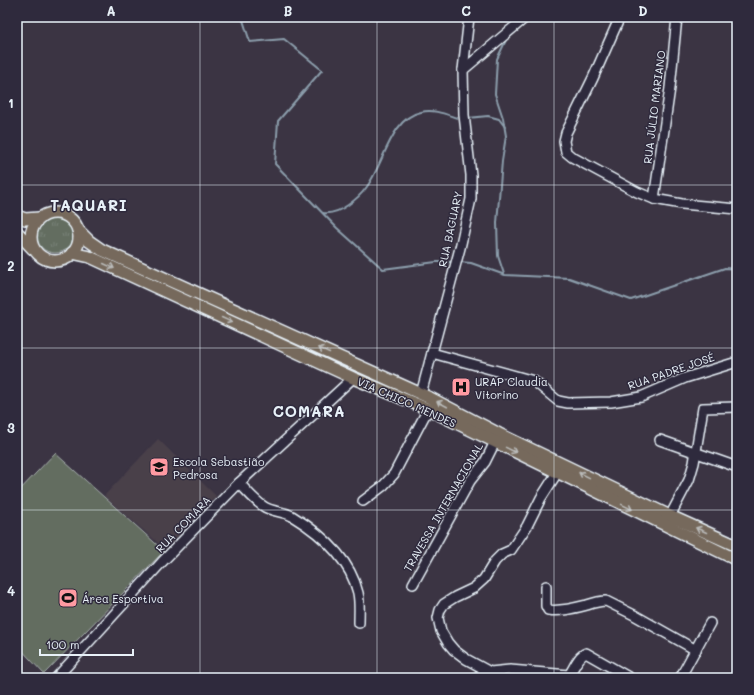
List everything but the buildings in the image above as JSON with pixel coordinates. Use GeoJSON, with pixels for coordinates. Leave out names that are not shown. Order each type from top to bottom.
{"type":"FeatureCollection","features":[{"type":"Feature","properties":{"kind":"main road"},"geometry":{"type":"LineString","coordinates":[[17,216],[25,219],[39,218],[47,214],[57,212],[66,215],[74,222],[78,230],[79,239],[72,254],[67,258],[54,261],[41,257],[17,232]]}},
{"type":"Feature","properties":{"kind":"main road"},"geometry":{"type":"LineString","coordinates":[[36,252],[30,237],[32,228],[39,218]]}},
{"type":"Feature","properties":{"kind":"main road","name":"VIA CHICO MENDES"},"geometry":{"type":"LineString","coordinates":[[78,230],[89,241],[102,250],[421,394],[499,434],[670,516],[737,546]]}},
{"type":"Feature","properties":{"kind":"main road","name":"VIA CHICO MENDES"},"geometry":{"type":"LineString","coordinates":[[72,254],[90,257],[353,378],[428,410],[737,560]]}},
{"type":"Feature","properties":{"kind":"street","name":"RUA BAGUARY"},"geometry":{"type":"LineString","coordinates":[[421,394],[460,248],[471,199],[471,175],[464,116],[463,70],[469,17]]}},
{"type":"Feature","properties":{"kind":"street"},"geometry":{"type":"LineString","coordinates":[[463,70],[526,17]]}},
{"type":"Feature","properties":{"kind":"street"},"geometry":{"type":"LineString","coordinates":[[620,17],[568,129],[564,141],[565,149],[568,154],[637,192],[654,199],[737,209]]}},
{"type":"Feature","properties":{"kind":"street","name":"RUA JÚLIO MARIANO"},"geometry":{"type":"LineString","coordinates":[[654,199],[670,88],[677,17]]}},
{"type":"Feature","properties":{"kind":"street","name":"RUA PADRE JOSÉ"},"geometry":{"type":"LineString","coordinates":[[432,354],[534,381],[558,401],[568,403],[612,402],[641,397],[686,378],[737,362]]}},
{"type":"Feature","properties":{"kind":"street","name":"RUA COMARA"},"geometry":{"type":"LineString","coordinates":[[56,678],[162,562],[239,483],[353,378]]}},
{"type":"Feature","properties":{"kind":"street"},"geometry":{"type":"LineString","coordinates":[[670,516],[689,480],[696,453],[702,408],[706,406],[737,407]]}},
{"type":"Feature","properties":{"kind":"street"},"geometry":{"type":"LineString","coordinates":[[363,501],[386,483],[394,474],[428,410]]}},
{"type":"Feature","properties":{"kind":"street"},"geometry":{"type":"LineString","coordinates":[[660,440],[737,467]]}},
{"type":"Feature","properties":{"kind":"street","name":"TRAVESSA INTERNACIONAL"},"geometry":{"type":"LineString","coordinates":[[413,584],[470,481],[485,462],[495,442]]}},
{"type":"Feature","properties":{"kind":"street"},"geometry":{"type":"LineString","coordinates":[[557,473],[541,498],[527,526],[511,550],[502,554],[495,561],[484,579],[474,588],[444,604],[440,610],[438,618],[441,631],[454,650],[466,659],[490,672],[568,676],[579,659],[586,653],[630,678]]}},
{"type":"Feature","properties":{"kind":"street"},"geometry":{"type":"LineString","coordinates":[[239,483],[264,507],[290,515],[303,523],[337,553],[351,574],[358,593],[359,623]]}},
{"type":"Feature","properties":{"kind":"street"},"geometry":{"type":"LineString","coordinates":[[546,586],[546,606],[548,610],[554,611],[606,601],[696,650]]}},
{"type":"Feature","properties":{"kind":"street"},"geometry":{"type":"LineString","coordinates":[[680,678],[710,623]]}},
{"type":"Feature","properties":{"kind":"street"},"geometry":{"type":"LineString","coordinates":[[474,678],[490,672]]}},
{"type":"Feature","properties":{"kind":"shaded area","name":"Escola Sebastião Pedrosa"},"geometry":{"type":"Polygon","coordinates":[[[158,439],[216,496],[165,549],[104,496],[158,439]]]}},
{"type":"Feature","properties":{"kind":"green space"},"geometry":{"type":"Polygon","coordinates":[[[51,215],[59,215],[69,220],[73,227],[73,241],[69,248],[59,253],[51,253],[41,248],[39,245],[36,238],[36,230],[41,220],[44,218],[51,215]]]}},
{"type":"Feature","properties":{"kind":"green space","name":"Área Esportiva"},"geometry":{"type":"Polygon","coordinates":[[[55,453],[164,551],[44,674],[17,645],[17,493],[55,453]]]}},
{"type":"Feature","properties":{"kind":"waterway"},"geometry":{"type":"LineString","coordinates":[[242,17],[250,42],[284,39],[322,70],[278,121],[275,164],[337,228],[383,269],[436,262],[452,262]]}},
{"type":"Feature","properties":{"kind":"waterway"},"geometry":{"type":"LineString","coordinates":[[511,22],[512,17]]}},
{"type":"Feature","properties":{"kind":"waterway"},"geometry":{"type":"LineString","coordinates":[[504,274],[498,256],[497,223],[502,161],[506,136],[503,118],[495,94],[497,59],[507,38]]}},
{"type":"Feature","properties":{"kind":"waterway"},"geometry":{"type":"LineString","coordinates":[[323,213],[333,212],[348,205],[362,193],[372,178],[395,133],[402,123],[410,116],[421,112],[430,111],[439,112],[457,118]]}},
{"type":"Feature","properties":{"kind":"waterway"},"geometry":{"type":"LineString","coordinates":[[468,118],[488,116],[499,119],[505,127]]}},
{"type":"Feature","properties":{"kind":"waterway"},"geometry":{"type":"LineString","coordinates":[[459,262],[471,263],[505,275],[569,278],[631,300],[725,268],[737,269]]}},
{"type":"Feature","properties":{"kind":"place","name":"URAP Claudia Vitorino"},"geometry":{"type":"Point","coordinates":[461,387]}},
{"type":"Feature","properties":{"kind":"place","name":"Escola Sebastião Pedrosa"},"geometry":{"type":"Point","coordinates":[159,467]}},
{"type":"Feature","properties":{"kind":"place","name":"Área Esportiva"},"geometry":{"type":"Point","coordinates":[68,598]}},
{"type":"Feature","properties":{"kind":"district","name":"TAQUARI"},"geometry":{"type":"Point","coordinates":[89,205]}},
{"type":"Feature","properties":{"kind":"district","name":"COMARA"},"geometry":{"type":"Point","coordinates":[309,411]}}]}
